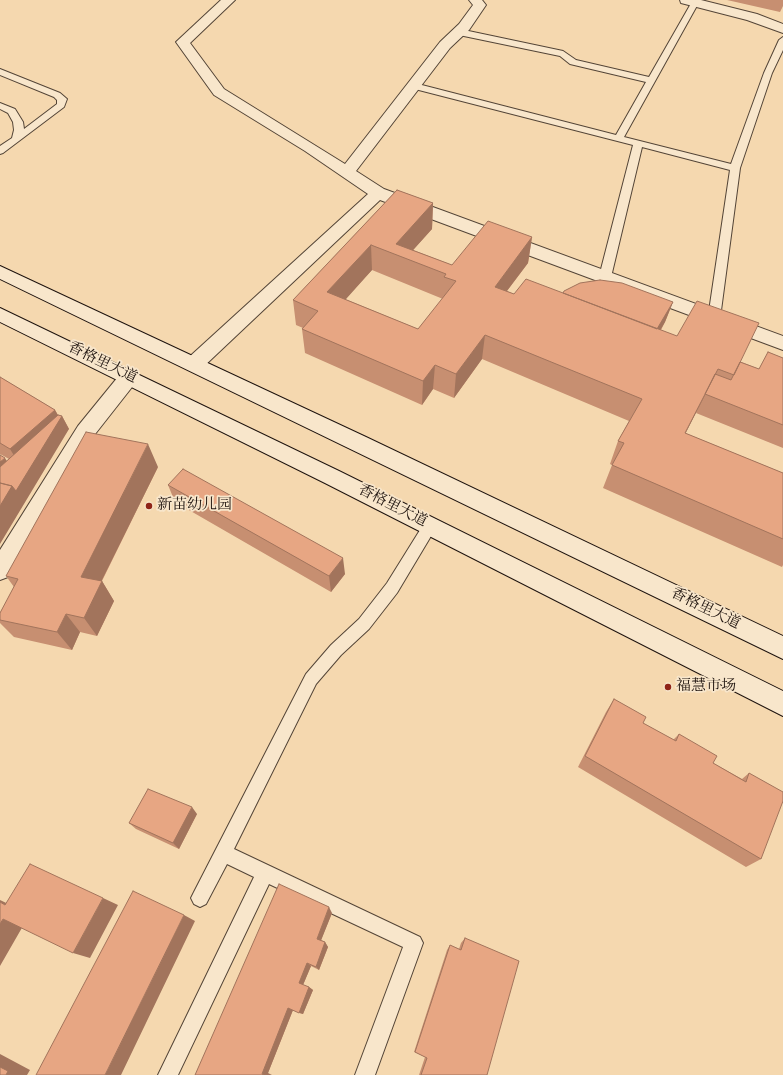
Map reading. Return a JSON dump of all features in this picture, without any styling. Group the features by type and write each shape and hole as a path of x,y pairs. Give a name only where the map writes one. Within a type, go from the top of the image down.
{"street":[{"path":"229,0 183,42 219,92 310,148 378,193 783,344"},
{"path":"347,173 445,45 459,32 480,5 475,0"},
{"path":"690,1 752,18 783,29"},
{"path":"194,364 378,193"},
{"name":"香格里大道","path":"0,272 783,648"},
{"name":"香格里大道","path":"0,314 430,526 783,704"},
{"path":"0,570 85,432 129,377"}],"lane":[{"path":"619,138 651,80 690,1"},
{"path":"459,32 563,54 573,62 651,80"},
{"path":"714,318 735,168 768,73 783,40"},
{"path":"0,72 57,95 62,99 61,106 0,150"},
{"path":"414,86 735,168"},
{"path":"0,106 12,111 16,116 19,130 16,139"},
{"path":"605,278 638,143"},
{"path":"200,898 311,679 336,650 364,624 387,594 430,526"},
{"path":"223,853 414,943 365,1075"},
{"path":"168,1075 265,873"}],"building":[{"path":"397,190 433,203 396,244 452,265 488,221 532,237 495,287 514,294 526,279 677,336 697,301 759,323 734,375 718,369 685,433 783,473 783,539 612,465 624,443 618,441 642,399 485,335 456,374 435,365 423,381 302,329 318,311 293,300","holes":["371,245 446,274 444,277 456,281 418,329 327,292"]},
{"path":"600,280 622,283 673,302 657,329 563,293 564,291 580,283"},
{"path":"768,352 783,358 783,425 705,394 715,374 731,380 740,362 759,369"},
{"path":"0,377 55,410 10,449 0,443"},
{"path":"58,415 62,416 16,491 12,486 0,483 0,467"},
{"path":"86,432 148,444 81,577 102,581 84,618 66,614 57,632 0,620 0,613 18,579 6,576"},
{"path":"0,455 5,458 0,462"},
{"path":"183,469 343,558 329,576 168,485"},
{"path":"0,483 12,486 0,506"},
{"path":"614,699 646,717 643,723 676,741 679,734 717,756 713,763 746,782 749,773 783,792 783,801 761,859 585,756"},
{"path":"148,789 192,807 173,843 129,823"},
{"path":"30,864 103,898 73,953 3,919 0,924 0,902 5,905"},
{"path":"279,884 329,907 317,939 325,942 316,967 307,963 299,983 309,987 299,1013 288,1008 262,1074 264,1075 195,1075"},
{"path":"133,891 184,915 105,1075 36,1075"},
{"path":"465,938 519,961 487,1075 421,1075 427,1058 415,1052 450,945 461,950"},
{"path":"0,1067 8,1071 6,1075 0,1075"}],"place":[{"name":"新苗幼儿园","path":"149,506"},
{"name":"福慧市场","path":"668,687"}]}
